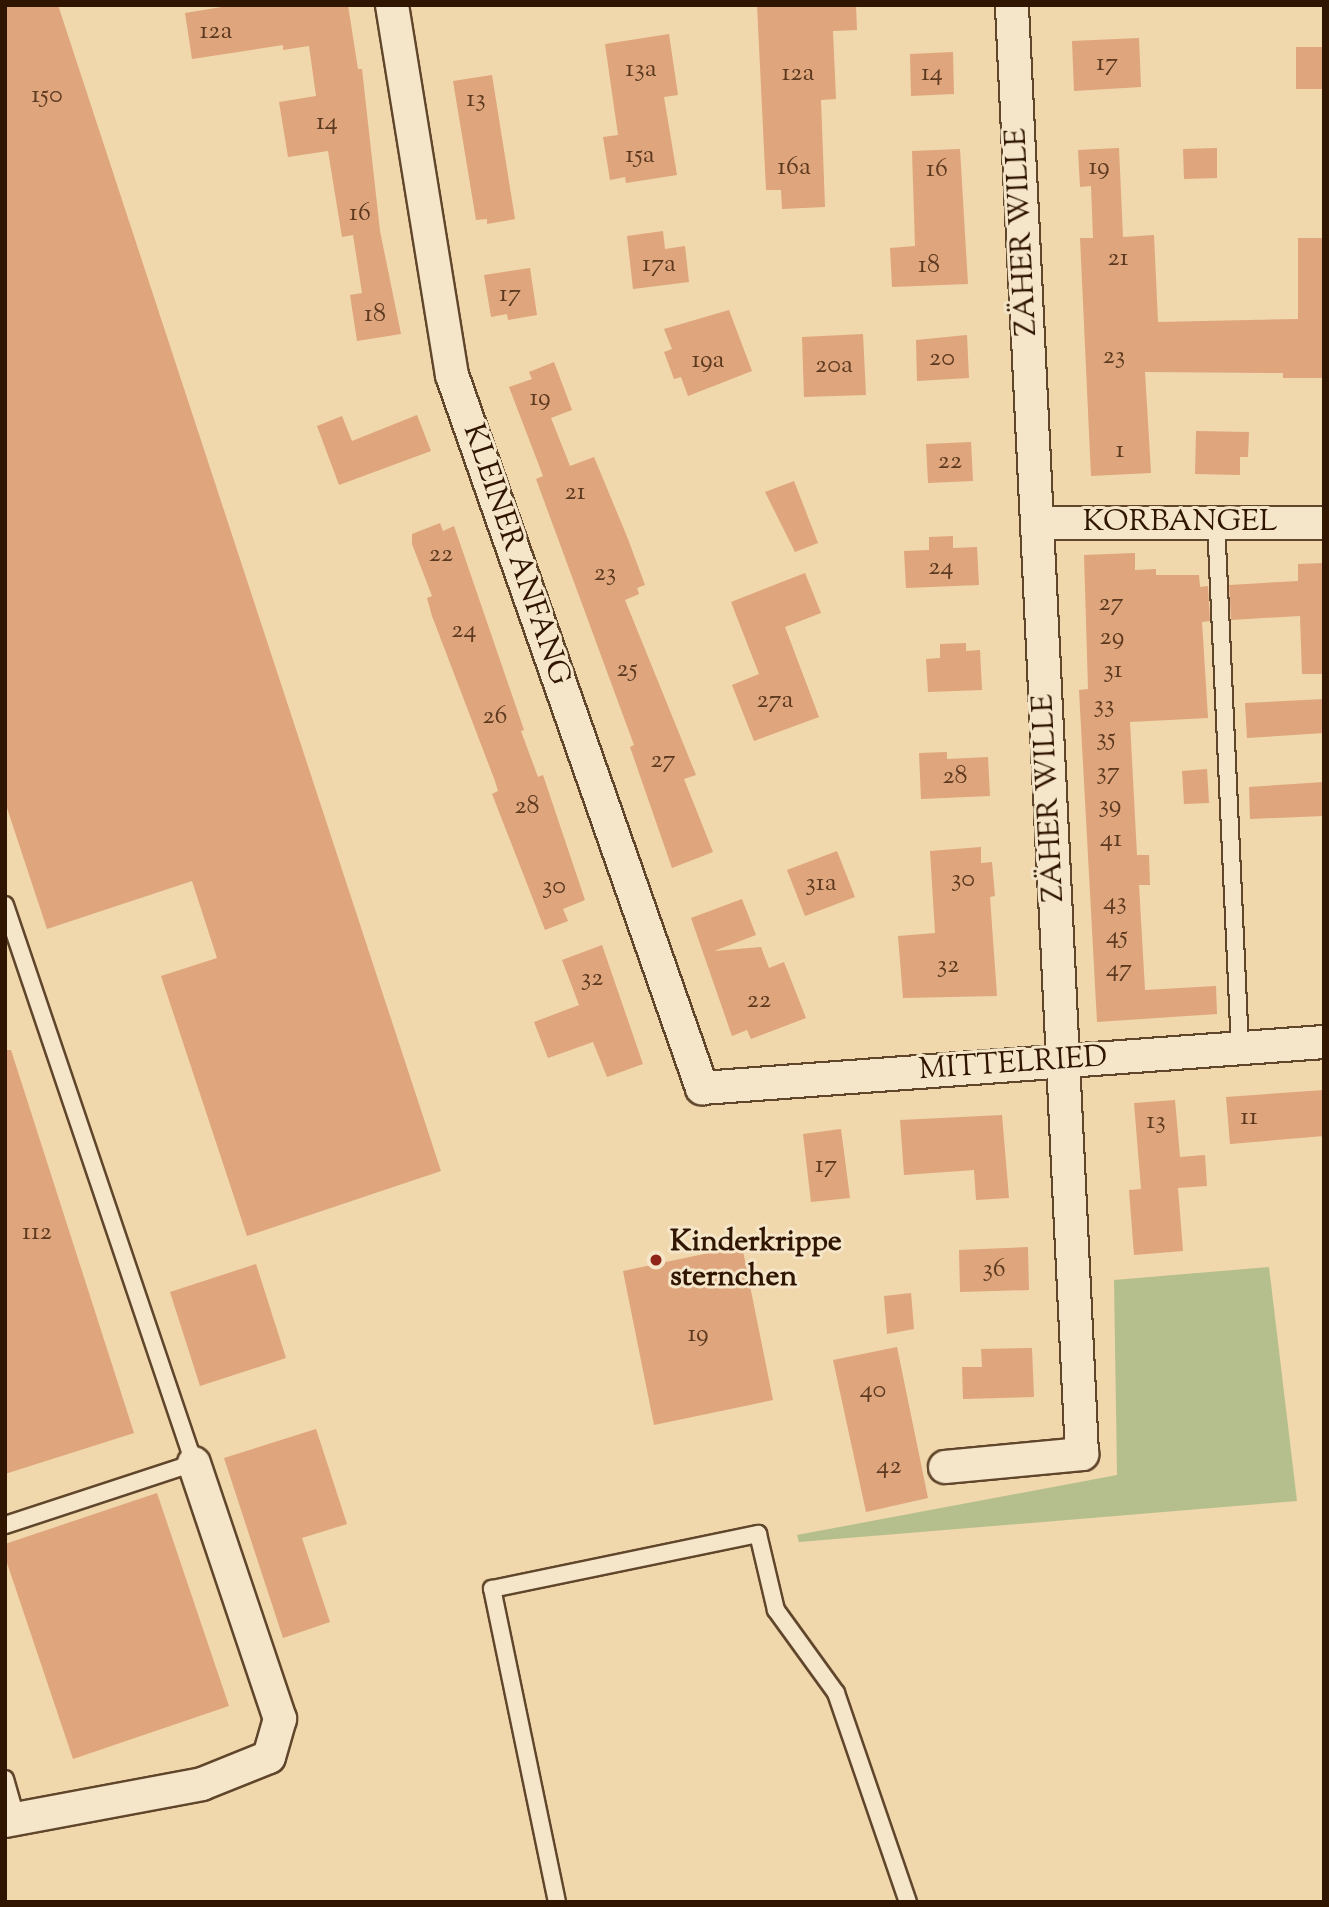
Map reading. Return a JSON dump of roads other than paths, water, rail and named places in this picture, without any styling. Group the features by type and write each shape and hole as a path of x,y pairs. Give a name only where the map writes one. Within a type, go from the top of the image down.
{"street":[{"name":"KLEINER ANFANG","path":"393,5 452,375 702,1088"},
{"name":"ZÄHER WILLE","path":"945,1467 1082,1454 1012,5"},
{"name":"KORBANGEL","path":"1037,523 1324,523"},
{"name":"MITTELRIED","path":"702,1088 1324,1042"},
{"path":"11,1819 202,1784 269,1757 280,1719 194,1463"}],"lane":[{"path":"1216,522 1240,1048"},
{"path":"5,905 194,1463 5,1525"},
{"path":"557,1902 492,1588 758,1534 776,1610 836,1693 908,1902"},
{"path":"5,1779 11,1819"}],"place":[{"name":"Kinderkrippe sternchen","path":"656,1260"}]}
